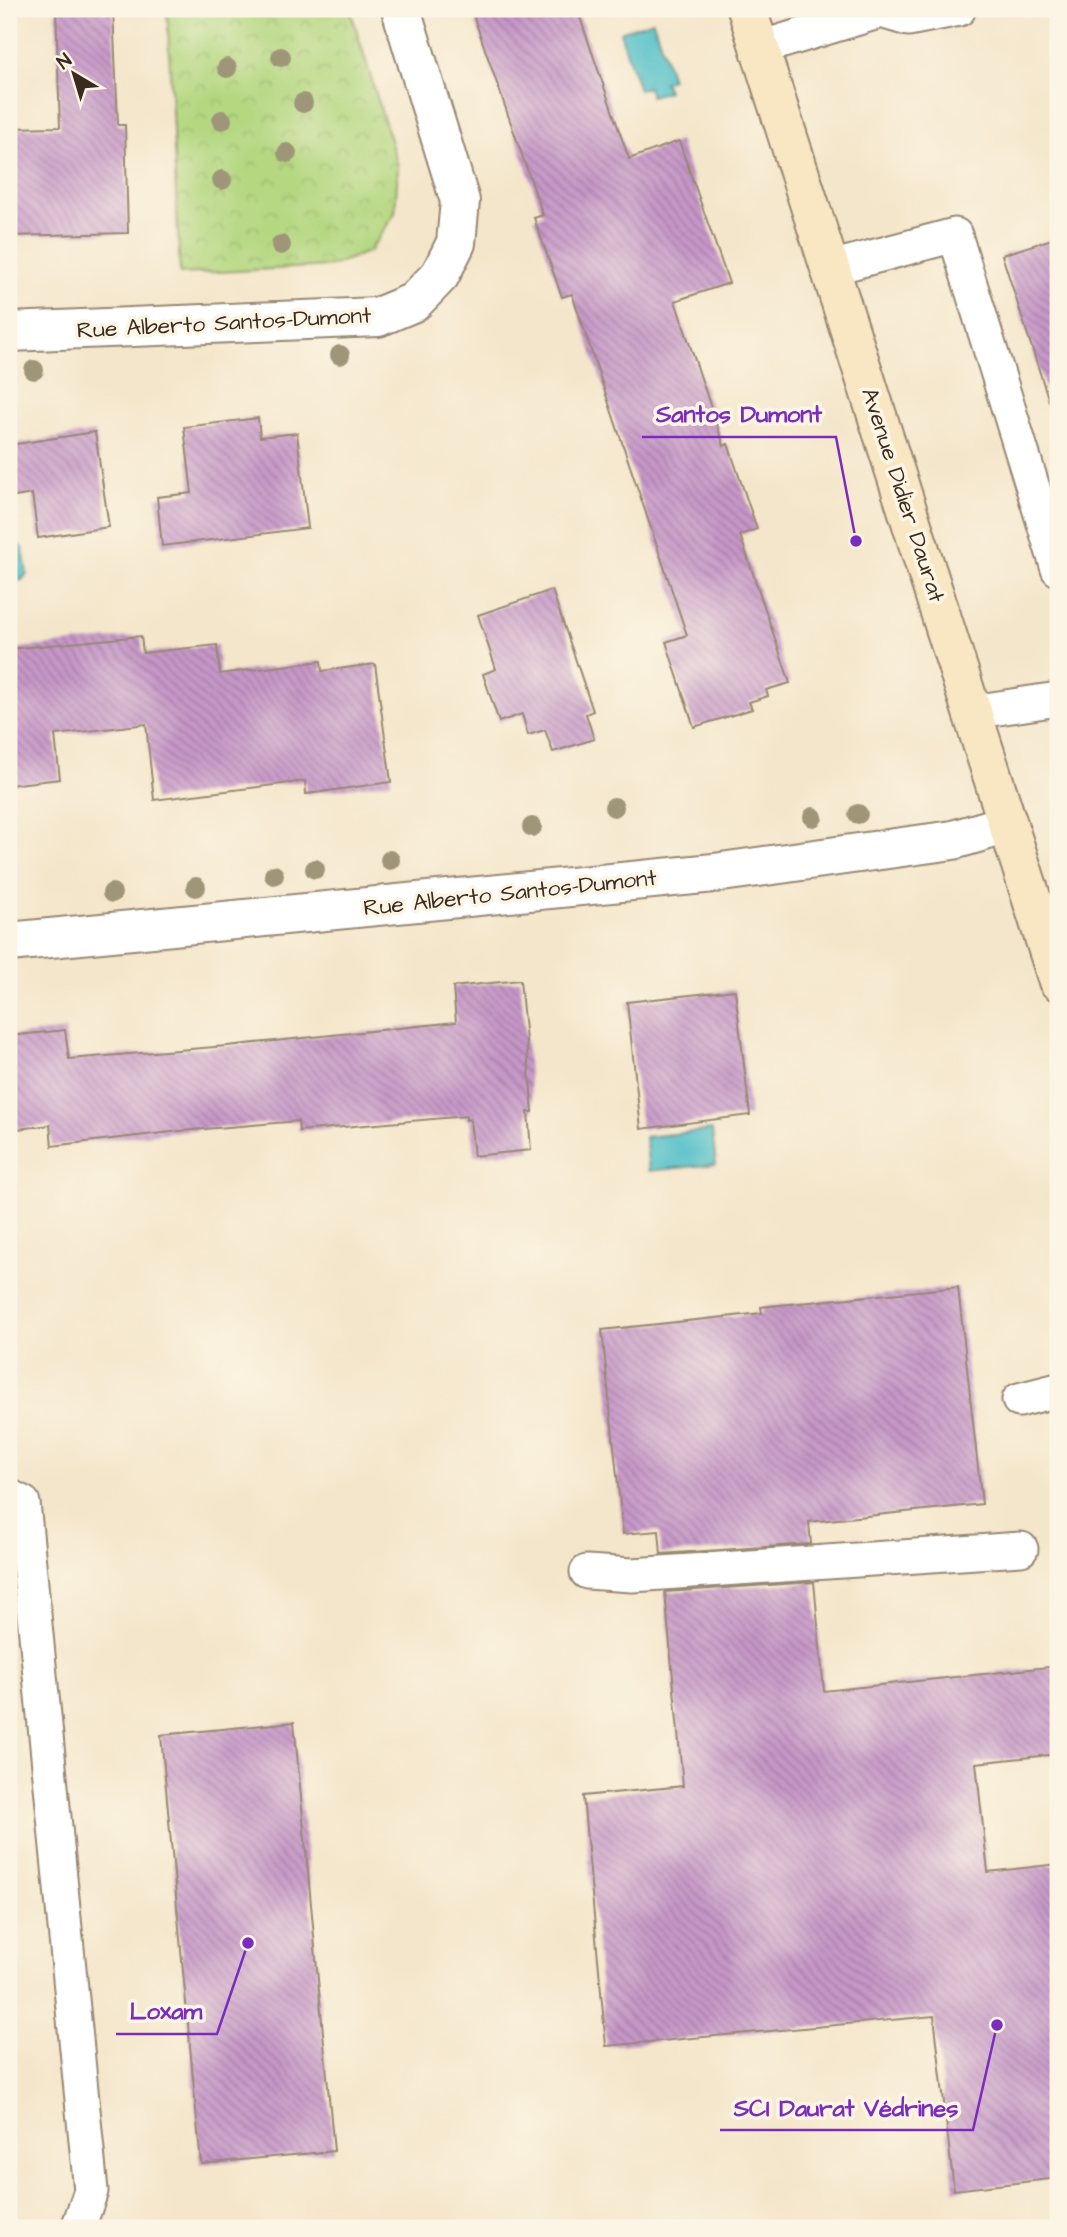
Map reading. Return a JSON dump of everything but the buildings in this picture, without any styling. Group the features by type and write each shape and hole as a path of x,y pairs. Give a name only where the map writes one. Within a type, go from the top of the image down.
{"main road":[{"name":"Avenue Didier Daurat","path":"747,9 1058,981"}],"street":[{"name":"Rue Alberto Santos-Dumont","path":"9,332 378,317 414,302 440,275 456,243 460,201 401,9"},
{"name":"Rue Alberto Santos-Dumont","path":"9,942 714,873 953,840 1008,824"}],"lane":[{"path":"760,48 881,10 908,19 959,9"},
{"path":"831,268 955,235 1058,569"},
{"path":"972,712 1058,699"},
{"path":"1018,1400 1058,1390"},
{"path":"9,1496 23,1503 91,2191 78,2228"},
{"path":"587,1572 632,1575 1021,1549"}],"green space":[{"path":"167,9 350,9 398,166 395,213 370,251 331,266 180,274"}],"water":[{"path":"653,21 672,79 664,82 668,91 651,96 648,87 639,90 620,32"},
{"path":"9,538 23,548 27,574 22,580 9,582"},
{"path":"712,1130 716,1164 649,1171 645,1137"}],"place":[{"name":"Santos Dumont","path":"856,541"},
{"name":"Loxam","path":"248,1943"},
{"name":"SCI Daurat Védrines","path":"997,2025"}]}
